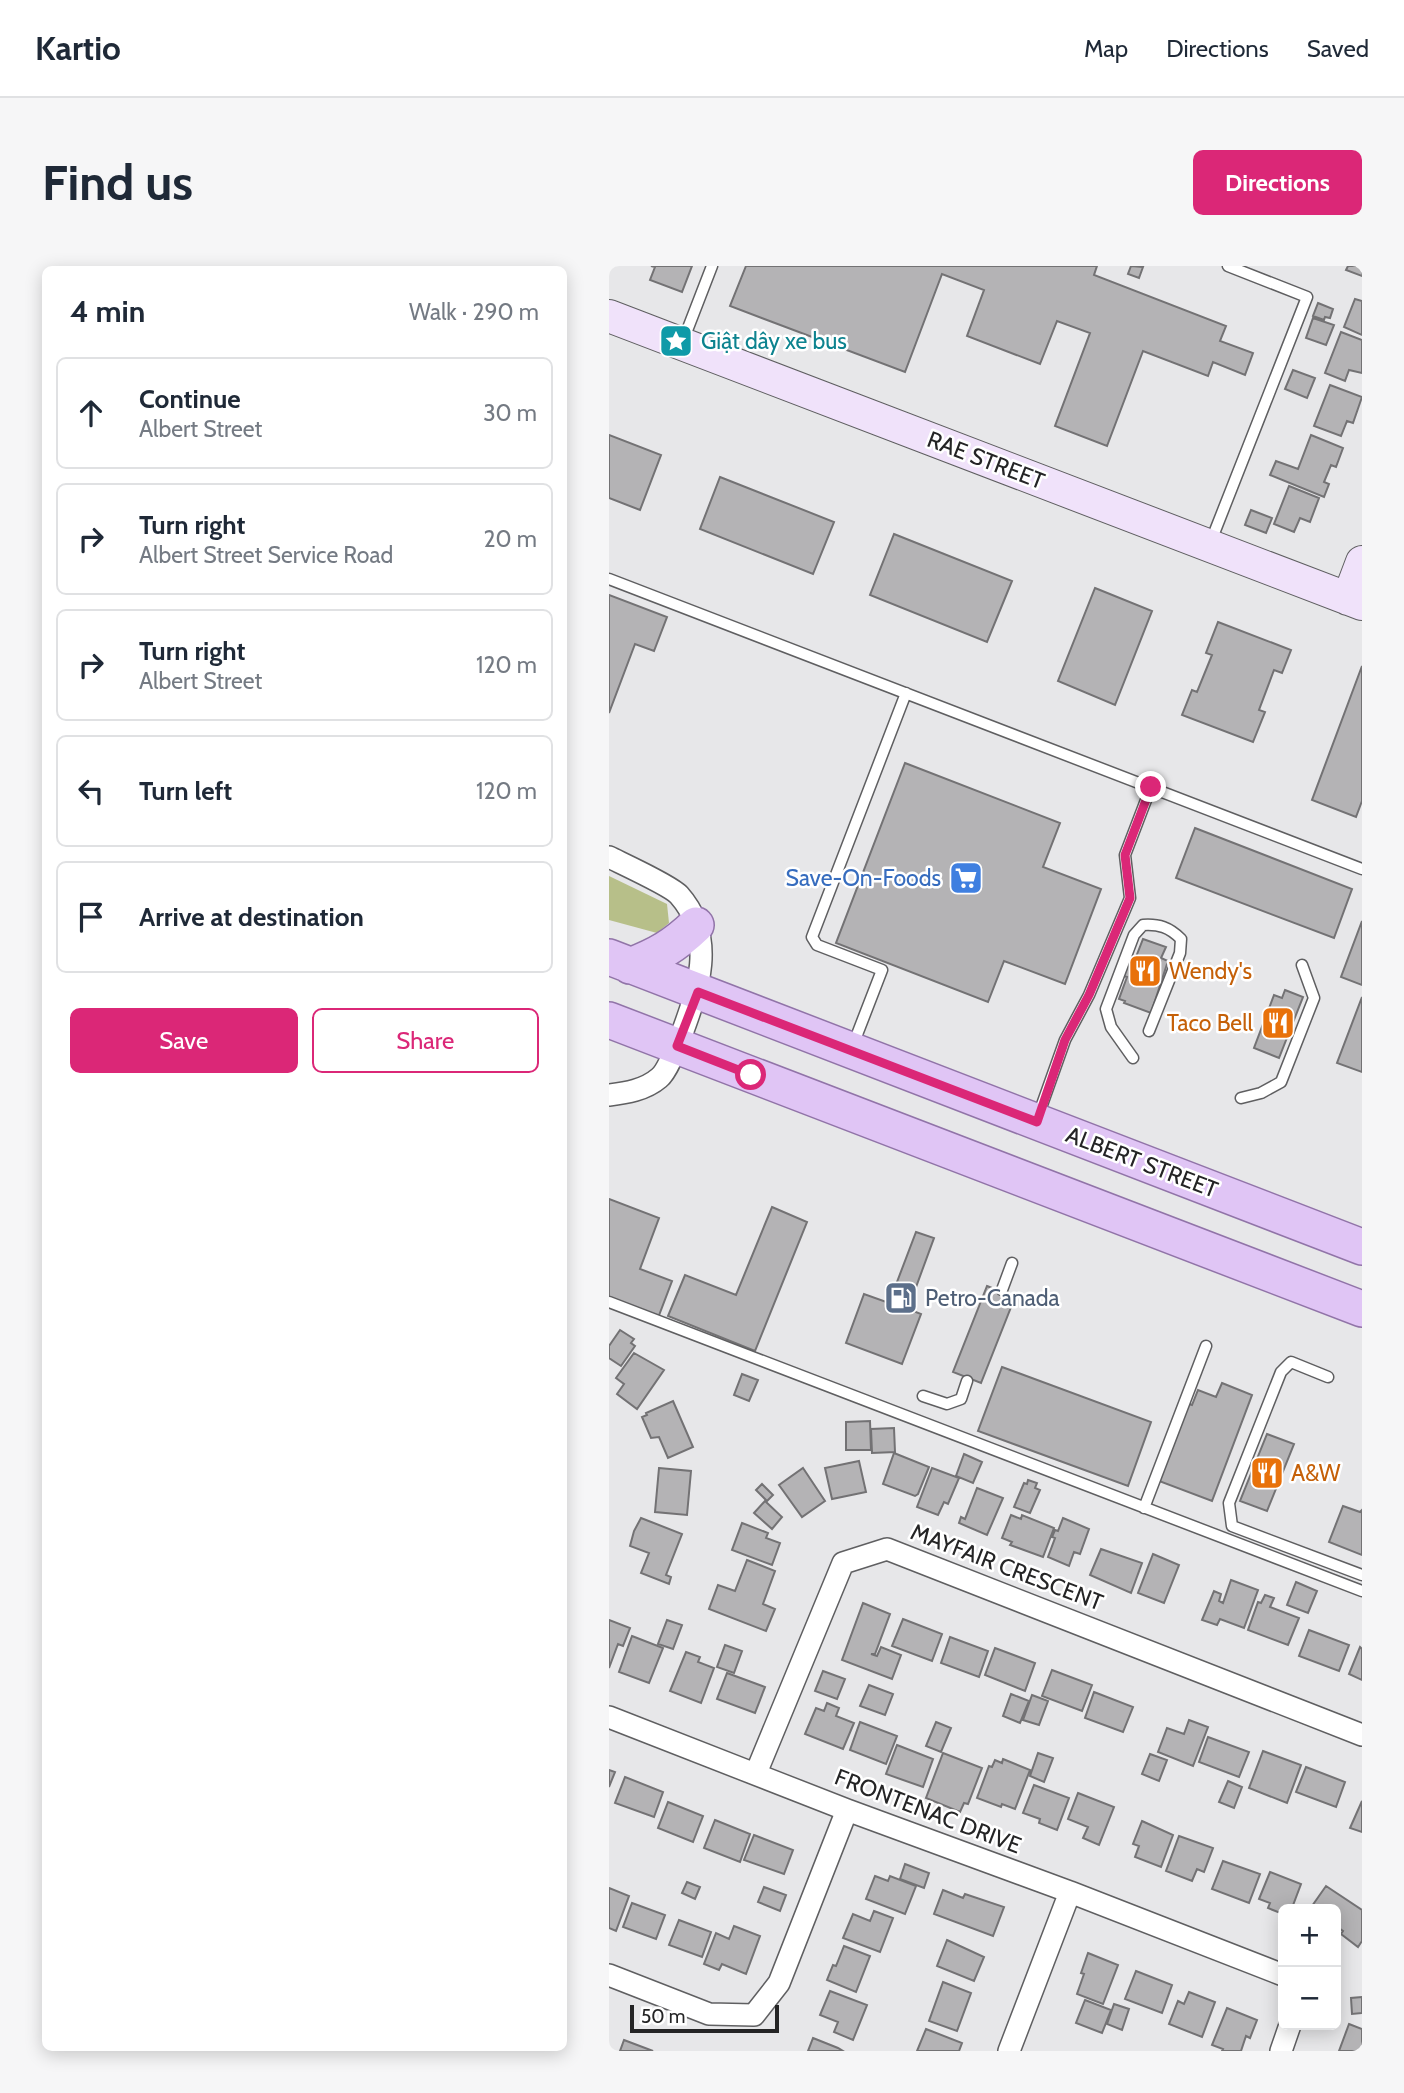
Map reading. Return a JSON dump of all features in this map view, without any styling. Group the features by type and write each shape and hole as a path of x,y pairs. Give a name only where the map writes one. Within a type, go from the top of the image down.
{"main road":[{"path":"619,961 659,954 676,944 696,925"},
{"name":"ALBERT STREET","path":"619,961 1362,1247"},
{"path":"609,1020 1362,1308"}],"street":[{"name":"RAE STREET","path":"609,316 1355,601"},
{"path":"1355,601 1362,562"},
{"path":"609,857 678,893 694,918 702,949 698,992 677,1046 660,1077 629,1093 609,1095"},
{"name":"MAYFAIR CRESCENT","path":"756,1773 843,1563 887,1549 1362,1735"},
{"name":"FRONTENAC DRIVE","path":"609,1717 1278,1973"},
{"path":"609,1975 709,2014 754,2015 779,1983 847,1810"},
{"path":"1009,2051 1070,1892"},
{"path":"1280,2051 1288,2030"}],"lane":[{"path":"683,344 712,266"},
{"path":"1209,546 1307,297 1228,266"},
{"path":"609,579 1362,869"},
{"path":"851,1050 882,970 817,945 812,937 906,693"},
{"path":"1037,1122 1065,1040 1089,995 1130,898 1125,855 1151,787"},
{"path":"1133,1058 1111,1027 1106,1009 1134,934 1143,925 1159,924 1173,931 1181,939 1180,953 1149,1031"},
{"path":"1241,1098 1261,1093 1281,1082 1314,998 1302,965"},
{"path":"1002,1290 1012,1262"},
{"path":"609,1302 1362,1591"},
{"path":"1144,1508 1206,1346"},
{"path":"1328,1377 1291,1362 1281,1372 1229,1503 1232,1526 1361,1575"},
{"path":"923,1396 947,1404 961,1399 967,1381"}],"green space":[{"path":"609,876 667,904 669,923 657,933 609,920"}],"building":[{"path":"651,266 692,266 682,292 650,280 655,267"},
{"path":"746,266 1097,266 1094,275 1226,326 1220,341 1253,353 1245,375 1213,362 1208,376 1143,351 1107,446 1055,426 1090,333 1057,321 1040,364 967,336 984,290 942,274 905,372 730,306"},
{"path":"1131,266 1143,267 1139,278 1128,274"},
{"path":"1348,266 1362,266 1362,276 1346,270"},
{"path":"1355,299 1362,301 1362,335 1344,327"},
{"path":"1318,303 1333,309 1330,318 1325,317 1324,320 1313,316"},
{"path":"1313,318 1334,325 1326,345 1306,338"},
{"path":"1341,332 1362,340 1362,373 1349,370 1345,381 1325,373"},
{"path":"1293,370 1315,378 1307,398 1285,389"},
{"path":"1330,385 1362,397 1353,423 1347,421 1341,436 1314,426"},
{"path":"609,435 661,455 640,510 609,498"},
{"path":"1311,435 1343,448 1336,467 1331,465 1324,482 1329,484 1324,497 1270,475 1276,461 1298,469"},
{"path":"720,477 834,522 813,574 700,529"},
{"path":"1289,486 1319,498 1310,522 1300,518 1294,532 1274,524"},
{"path":"1251,510 1272,518 1266,533 1245,525"},
{"path":"894,534 1012,581 987,642 870,595"},
{"path":"1095,588 1152,611 1115,705 1058,681"},
{"path":"609,595 667,617 654,651 635,644 609,713"},
{"path":"1218,622 1291,650 1282,673 1274,670 1259,710 1265,712 1253,742 1182,715 1192,690 1197,692 1212,655 1206,653"},
{"path":"1362,666 1362,801 1356,817 1312,800"},
{"name":"Save-On-Foods","path":"905,763 1060,823 1043,867 1101,889 1065,984 1004,961 988,1002 836,943"},
{"path":"1195,828 1352,889 1334,938 1176,878"},
{"path":"1362,921 1362,985 1341,977"},
{"name":"Wendy's","path":"1143,939 1166,947 1161,958 1168,961 1151,1013 1119,999 1127,977 1123,976 1128,965 1132,967"},
{"name":"Taco Bell","path":"1285,990 1303,997 1279,1058 1254,1048 1274,995 1282,998"},
{"path":"1362,997 1362,1072 1337,1063"},
{"path":"609,1199 659,1218 640,1269 672,1281 658,1318 609,1300"},
{"path":"772,1207 807,1222 755,1351 668,1316 685,1275 736,1295"},
{"name":"Petro-Canada","path":"916,1232 934,1238 908,1309 921,1314 902,1364 846,1343 864,1294 889,1303"},
{"path":"987,1286 1015,1297 981,1383 953,1372"},
{"path":"620,1330 634,1339 631,1343 635,1346 621,1366 609,1358 609,1346"},
{"path":"634,1353 664,1370 637,1409 617,1394 624,1384 616,1378"},
{"path":"1002,1367 1151,1422 1128,1486 978,1431"},
{"path":"742,1374 758,1380 749,1401 734,1395"},
{"path":"1222,1383 1252,1395 1212,1501 1159,1481 1189,1404 1192,1405 1198,1390 1216,1397"},
{"path":"673,1401 693,1447 668,1458 659,1437 651,1438 642,1417"},
{"path":"870,1421 871,1450 846,1450 846,1422"},
{"path":"894,1428 895,1452 872,1453 871,1429"},
{"name":"A&W","path":"1267,1434 1294,1444 1267,1511 1240,1501"},
{"path":"894,1453 929,1467 915,1496 883,1484"},
{"path":"964,1454 982,1462 973,1483 956,1476"},
{"path":"859,1461 866,1492 832,1499 825,1468"},
{"path":"659,1468 691,1471 687,1515 655,1512"},
{"path":"803,1468 825,1501 802,1517 779,1485"},
{"path":"932,1468 959,1478 948,1504 944,1502 938,1515 917,1507"},
{"path":"1028,1480 1037,1483 1035,1488 1040,1490 1030,1513 1014,1507 1024,1483 1027,1484"},
{"path":"762,1484 773,1495 767,1501 756,1490"},
{"path":"977,1488 1003,1498 987,1535 959,1523 961,1517 965,1519"},
{"path":"765,1501 782,1517 772,1529 754,1513"},
{"path":"1343,1506 1360,1512 1362,1510 1362,1555 1329,1542"},
{"path":"1011,1515 1021,1519 1022,1515 1054,1528 1043,1557 1010,1545 1012,1542 1002,1538"},
{"path":"641,1518 682,1534 666,1575 671,1577 669,1584 641,1573 649,1553 630,1546"},
{"path":"1063,1518 1089,1529 1080,1554 1074,1552 1069,1566 1048,1557 1055,1538 1052,1537 1055,1530 1058,1531"},
{"path":"742,1523 768,1533 766,1538 780,1543 772,1565 732,1550"},
{"path":"1101,1549 1142,1563 1131,1593 1090,1575"},
{"path":"1153,1554 1179,1565 1164,1603 1138,1593"},
{"path":"747,1560 775,1571 763,1604 775,1609 766,1631 709,1609 718,1585 735,1591"},
{"path":"1231,1580 1258,1590 1244,1628 1220,1619 1217,1625 1202,1620 1214,1591 1221,1594 1219,1601 1223,1603"},
{"path":"1296,1582 1317,1591 1308,1613 1287,1605"},
{"path":"1265,1595 1274,1598 1270,1607 1299,1618 1288,1645 1248,1630 1258,1602 1261,1603"},
{"path":"863,1603 890,1614 875,1654 871,1654 877,1656 881,1647 901,1655 892,1679 842,1660"},
{"path":"903,1619 942,1634 932,1661 892,1646"},
{"path":"609,1620 630,1628 623,1646 618,1644 609,1668"},
{"path":"667,1620 682,1625 673,1649 658,1644"},
{"path":"1309,1630 1349,1645 1339,1671 1299,1656"},
{"path":"632,1636 663,1648 649,1683 619,1672"},
{"path":"950,1637 988,1651 979,1677 941,1663"},
{"path":"725,1645 742,1651 734,1673 717,1667"},
{"path":"1360,1647 1362,1649 1362,1680 1349,1674"},
{"path":"995,1648 1035,1663 1025,1691 985,1675"},
{"path":"686,1652 700,1657 698,1662 714,1668 701,1703 670,1691"},
{"path":"1052,1670 1092,1685 1082,1711 1042,1696"},
{"path":"823,1671 845,1679 837,1699 815,1691"},
{"path":"727,1673 765,1687 755,1713 717,1699"},
{"path":"869,1685 893,1694 885,1715 860,1706"},
{"path":"1094,1692 1133,1707 1123,1732 1085,1718"},
{"path":"1011,1694 1029,1701 1020,1723 1003,1716"},
{"path":"1032,1695 1048,1701 1039,1725 1023,1720"},
{"path":"827,1703 839,1708 836,1716 854,1723 843,1749 805,1734 816,1708 824,1711"},
{"path":"1189,1720 1208,1727 1193,1766 1158,1752 1167,1728 1184,1734"},
{"path":"860,1722 897,1736 886,1764 850,1750"},
{"path":"936,1722 951,1728 941,1752 926,1746"},
{"path":"1208,1737 1249,1752 1239,1777 1199,1762"},
{"path":"897,1745 933,1759 923,1787 886,1774"},
{"path":"1263,1751 1301,1765 1287,1803 1249,1788"},
{"path":"943,1753 982,1768 968,1804 964,1803 960,1812 926,1798"},
{"path":"1038,1753 1053,1758 1044,1782 1030,1776"},
{"path":"1150,1754 1167,1760 1159,1781 1142,1774"},
{"path":"1003,1759 1030,1770 1015,1809 977,1798 989,1766 992,1767 995,1760 1002,1763"},
{"path":"1306,1767 1345,1782 1336,1807 1296,1792"},
{"path":"609,1770 615,1772 609,1787"},
{"path":"625,1777 663,1792 654,1817 615,1803"},
{"path":"1228,1781 1242,1787 1234,1808 1219,1802"},
{"path":"1034,1785 1069,1798 1057,1830 1039,1823 1040,1819 1023,1813"},
{"path":"1078,1793 1114,1807 1099,1845 1083,1838 1088,1827 1068,1819"},
{"path":"1362,1801 1362,1832 1350,1828"},
{"path":"668,1802 703,1816 693,1842 658,1828"},
{"path":"715,1820 750,1834 740,1862 704,1848"},
{"path":"1142,1821 1173,1835 1161,1867 1135,1857 1139,1846 1133,1844"},
{"path":"754,1835 793,1850 784,1874 744,1860"},
{"path":"1179,1836 1213,1848 1204,1872 1197,1869 1192,1881 1166,1871"},
{"path":"1223,1861 1260,1874 1249,1903 1212,1889"},
{"path":"905,1864 929,1873 924,1888 900,1879"},
{"path":"1270,1872 1301,1884 1294,1904 1278,1904 1278,1912 1268,1908 1270,1903 1259,1899"},
{"path":"875,1876 888,1881 890,1876 916,1886 905,1914 866,1899"},
{"path":"687,1882 700,1887 695,1899 682,1893"},
{"path":"1326,1886 1362,1910 1362,1941 1358,1947 1341,1934 1341,1904 1313,1904"},
{"path":"764,1887 786,1895 780,1911 758,1902"},
{"path":"609,1888 629,1896 616,1931 609,1928"},
{"path":"943,1890 963,1898 965,1894 1004,1907 993,1936 934,1914"},
{"path":"632,1903 665,1915 656,1939 623,1927"},
{"path":"874,1911 893,1918 880,1952 843,1938 853,1914 870,1921"},
{"path":"679,1920 711,1932 702,1957 669,1945"},
{"path":"734,1926 760,1936 746,1974 722,1964 719,1970 704,1964 716,1933 729,1939"},
{"path":"947,1940 984,1957 974,1981 937,1966"},
{"path":"844,1946 870,1956 856,1992 827,1980"},
{"path":"1088,1953 1118,1965 1103,2004 1077,1994"},
{"path":"1136,1971 1172,1985 1162,2013 1125,1999"},
{"path":"943,1982 971,1993 957,2031 929,2021"},
{"path":"830,1991 867,2005 853,2040 834,2032 838,2022 820,2015"},
{"path":"1189,1992 1215,2002 1202,2037 1169,2024 1178,2001 1184,2004"},
{"path":"1362,1997 1362,2013 1352,2014 1351,1998"},
{"path":"1085,2000 1111,2010 1102,2033 1076,2023"},
{"path":"1114,2004 1129,2009 1122,2030 1107,2024"},
{"path":"1227,2008 1257,2020 1250,2038 1246,2036 1241,2051 1222,2051 1223,2049 1212,2045"},
{"path":"1349,2024 1362,2029 1362,2051 1339,2051"},
{"path":"926,2029 962,2043 959,2051 917,2051"},
{"path":"813,2038 838,2048 843,2051 808,2051"},
{"path":"624,2040 653,2051 620,2051"}],"place":[{"name":"Giật dây xe bus","path":"676,341"},
{"name":"Save-On-Foods","path":"966,878"},
{"name":"Wendy's","path":"1145,971"},
{"name":"Taco Bell","path":"1278,1023"},
{"name":"Petro-Canada","path":"901,1298"},
{"name":"A&W","path":"1267,1473"}],"route":[{"path":"751,1075 677,1046 698,992 1037,1122 1065,1040 1089,995 1130,898 1125,855 1151,787"}]}
